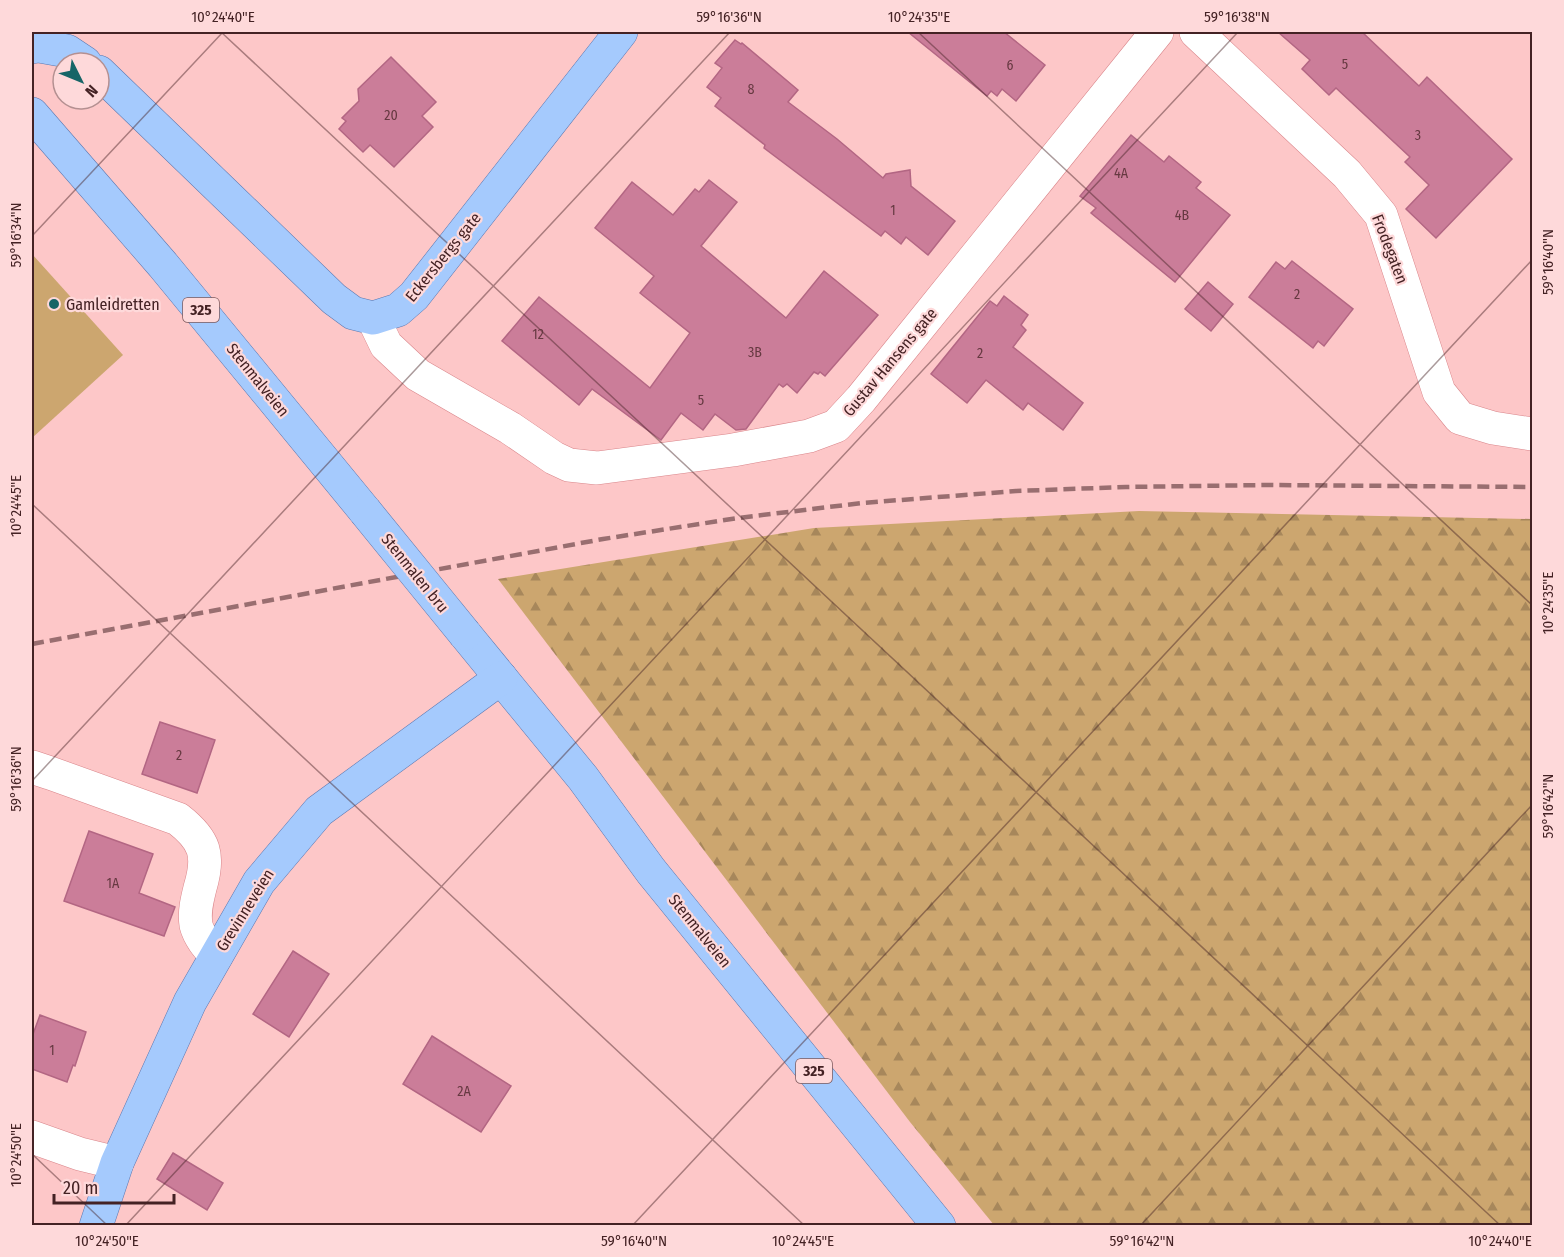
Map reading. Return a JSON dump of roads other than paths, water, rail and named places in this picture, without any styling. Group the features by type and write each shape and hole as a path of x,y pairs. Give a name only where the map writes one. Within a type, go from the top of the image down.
{"main road":[{"name":"Eckersbergs gate","path":"373,318 398,310 414,296 621,32"},
{"path":"32,47 67,51"},
{"path":"111,84 333,299 353,314 373,318"},
{"name":"Stenmalveien","path":"32,114 163,265 365,511"},
{"name":"Stenmalen bru","path":"365,511 465,634"},
{"name":"Stenmalveien","path":"465,634 583,778 651,871 939,1226"},
{"name":"Grevinneveien","path":"96,1226 117,1162 190,1002 259,882 319,811 501,678"}],"street":[{"name":"Gustav Hansens gate","path":"373,318 386,345 418,375 569,465 597,468 733,450 809,436 836,426 861,399 1157,32"},
{"name":"Frodegaten","path":"1196,32 1347,174 1381,215 1439,392 1460,418 1493,428 1533,434"},
{"path":"32,767 178,819 192,830 202,845 205,860 196,905 196,924 201,937 216,956"},
{"path":"32,1137 80,1154 117,1162"}],"railway":[{"path":"32,644 603,539 738,518 862,503 1016,491 1126,487 1269,485 1532,487"}],"place":[{"name":"Gamleidretten","path":"54,304"}]}
